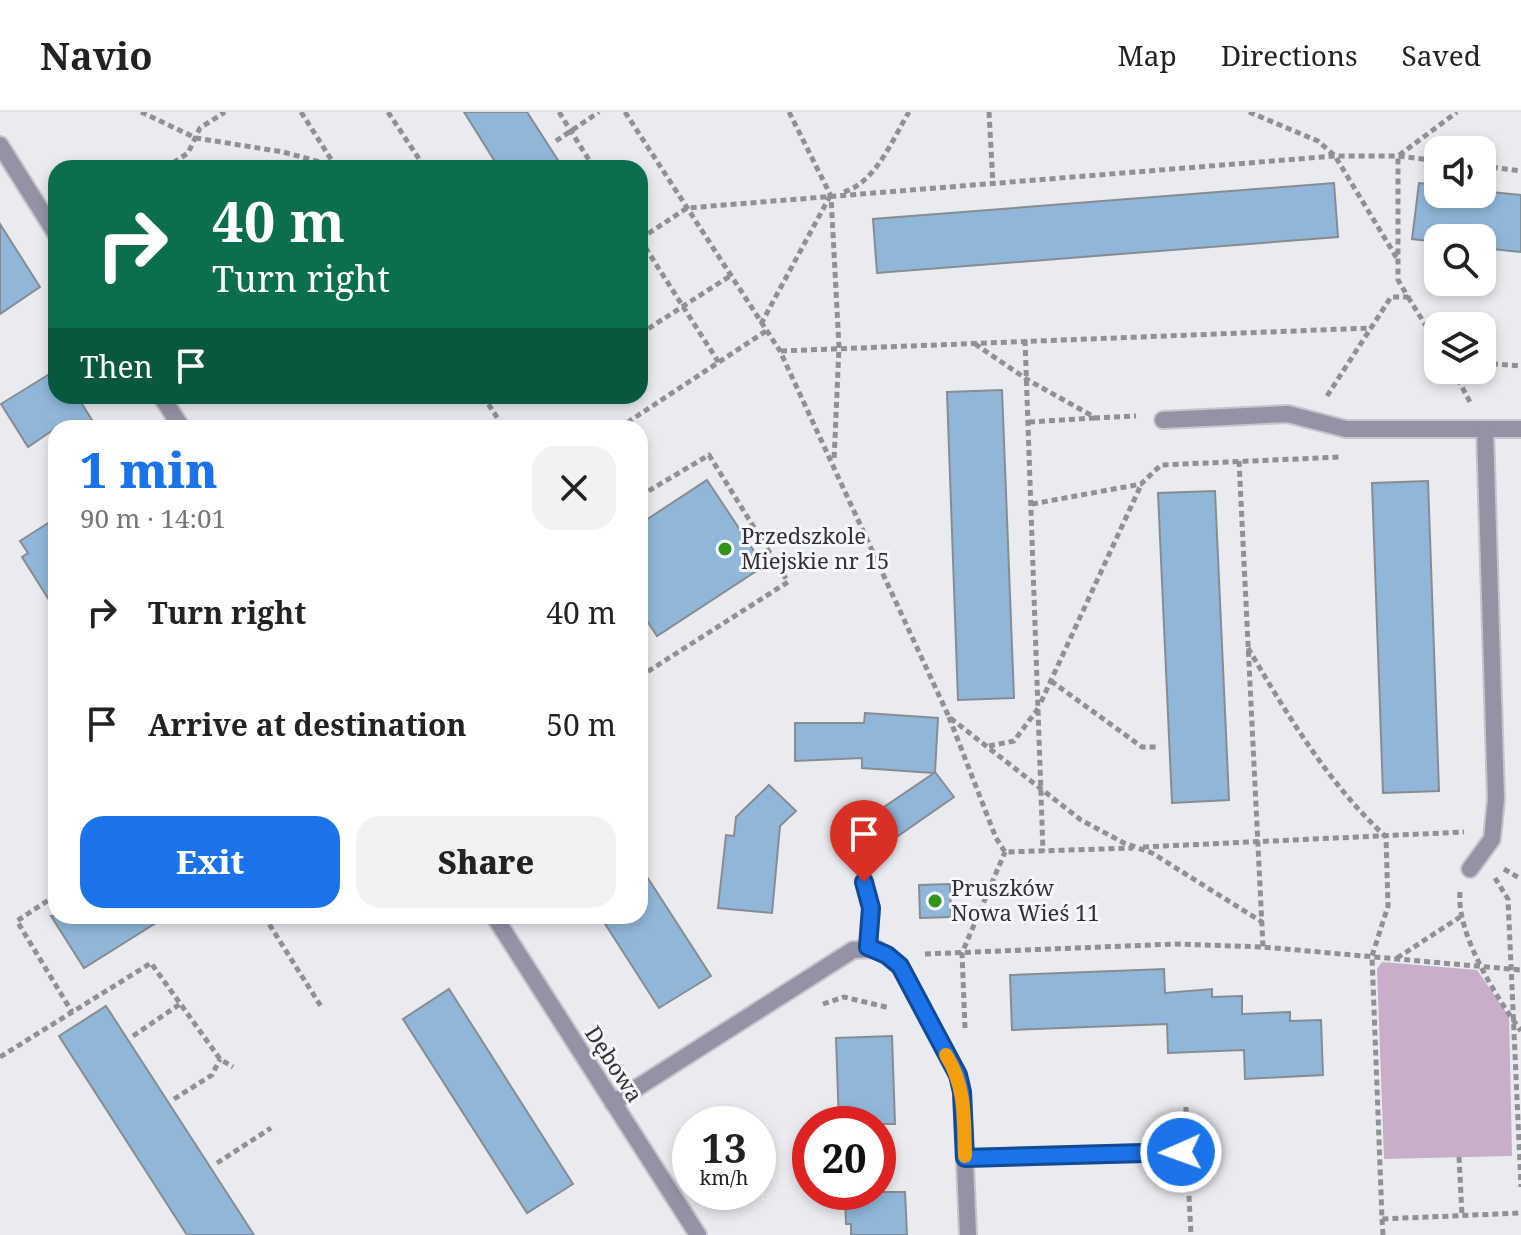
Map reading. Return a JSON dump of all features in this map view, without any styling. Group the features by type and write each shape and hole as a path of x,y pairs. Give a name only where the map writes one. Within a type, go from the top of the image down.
{"street":[{"path":"0,145 48,221"},
{"path":"1163,420 1288,414 1346,429 1521,429"},
{"path":"1476,863 1495,829 1485,430"},
{"path":"864,882 871,908 868,947"},
{"name":"Dębowa","path":"499,924 698,1235"},
{"path":"613,1103 853,950 868,947 887,955 900,966 958,1075 962,1092 968,1235"},
{"path":"965,1158 1181,1152"}],"path":[{"path":"141,112 196,138 283,152 311,160"},
{"path":"177,160 188,153 200,128 225,112"},
{"path":"301,112 332,160"},
{"path":"388,112 420,160"},
{"path":"559,112 589,160"},
{"path":"556,141 599,112"},
{"path":"625,112 780,351 949,717 996,838 1005,852"},
{"path":"789,112 831,196 839,347 834,465"},
{"path":"761,324 831,196 860,187 909,112"},
{"path":"989,112 993,185"},
{"path":"1249,112 1318,141 1335,156 1398,261"},
{"path":"1398,156 1457,112"},
{"path":"648,234 687,208 1335,156 1424,159"},
{"path":"1398,156 1398,280 1424,323"},
{"path":"1496,168 1521,171"},
{"path":"648,251 719,363"},
{"path":"648,329 731,276"},
{"path":"1317,423 1330,390 1391,297 1408,297"},
{"path":"780,351 1371,328"},
{"path":"631,420 766,331"},
{"path":"1025,340 1041,704 1043,851"},
{"path":"974,343 1028,380 1096,418"},
{"path":"1496,364 1521,366"},
{"path":"1029,422 1146,415 1163,420"},
{"path":"648,491 709,455 788,582 648,671"},
{"path":"989,746 1014,741 1041,704 1141,484 1161,465 1350,457"},
{"path":"1239,461 1263,947"},
{"path":"1032,504 1141,484"},
{"path":"1248,648 1304,742 1361,814 1386,837 1388,906 1372,956 1383,1235"},
{"path":"1051,681 1142,747 1156,747"},
{"path":"949,717 1081,820 1152,853 1262,922"},
{"path":"1005,852 1386,837 1495,829"},
{"path":"958,1075 967,1058 962,953 1005,852"},
{"path":"1521,1031 1511,1018 1481,966 1460,917 1459,893 1476,863 1508,899 1511,1018 1521,1187"},
{"path":"48,900 17,921 72,1012"},
{"path":"1396,959 1460,917"},
{"path":"269,924 322,1008"},
{"path":"900,966 921,954 1176,944 1263,947 1521,970"},
{"path":"0,1057 151,963 220,1059 233,1067"},
{"path":"818,1005 844,997 925,1016"},
{"path":"133,1036 180,1004"},
{"path":"174,1099 212,1075 220,1059"},
{"path":"217,1163 271,1128"},
{"path":"1459,1157 1462,1215"},
{"path":"1382,1219 1521,1213"}],"shaded area":[{"path":"1382,962 1477,970 1509,1016 1512,1156 1384,1159 1377,969"}],"building":[{"path":"464,112 527,112 558,160 494,160"},
{"path":"1334,183 1338,237 877,273 873,219"},
{"path":"1419,183 1424,184 1424,208 1496,208 1496,192 1521,195 1521,252 1496,249 1496,224 1424,224 1424,240 1412,239"},
{"path":"0,224 40,287 0,314"},
{"path":"48,375 48,404 82,404 92,420 48,420 48,433 28,447 1,404"},
{"path":"1002,390 1014,698 958,700 947,392"},
{"path":"707,480 764,566 657,636 648,622 648,519"},
{"path":"1428,481 1439,791 1383,793 1372,483"},
{"path":"1215,491 1229,800 1172,803 1158,493"},
{"path":"48,523 48,598 22,557 28,553 20,541"},
{"path":"865,713 938,718 935,772 954,797 872,854 853,828 934,773 862,768 862,758 795,761 795,723 864,723"},
{"path":"769,785 796,811 780,826 772,913 718,908 726,835 734,836 736,817"},
{"path":"648,878 711,976 659,1008 605,924 648,924"},
{"name":"Pruszków Nowa Wieś 11","path":"950,884 951,917 920,918 919,885"},
{"path":"56,924 154,924 84,968"},
{"path":"1164,969 1165,993 1212,989 1212,997 1242,996 1242,1014 1290,1012 1290,1021 1321,1020 1323,1075 1245,1079 1244,1050 1168,1053 1167,1024 1012,1030 1010,975"},
{"path":"449,989 573,1184 527,1213 403,1019"},
{"path":"106,1006 254,1235 187,1235 59,1036"},
{"path":"892,1036 894,1106 838,1106 836,1038"},
{"path":"896,1192 905,1192 907,1235 851,1235 851,1224 846,1224 846,1210 896,1210"}],"slow traffic":[{"path":"946,1055 958,1075 962,1092 965,1156"}],"place":[{"name":"Przedszkole Miejskie nr 15","path":"725,549"},
{"name":"Pruszków Nowa Wieś 11","path":"935,901"}],"route":[{"path":"864,882 871,908 868,947 877,949 900,966 936,1039 958,1075 962,1092 965,1158 1181,1152"}]}
